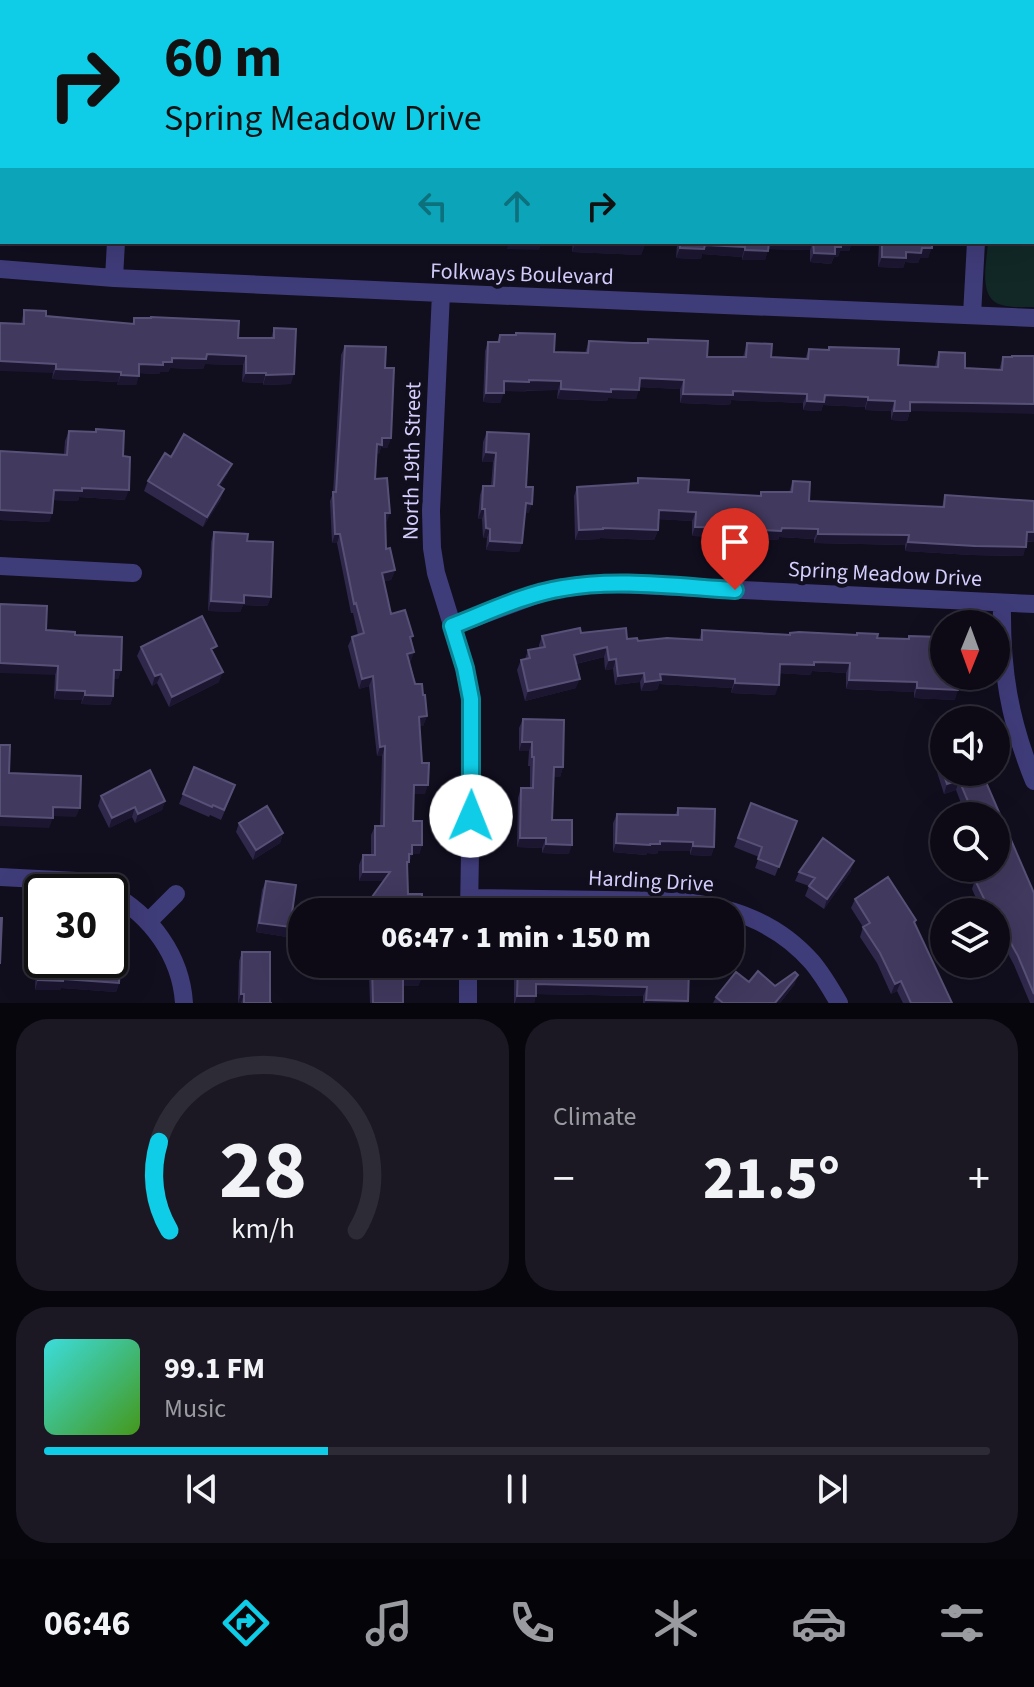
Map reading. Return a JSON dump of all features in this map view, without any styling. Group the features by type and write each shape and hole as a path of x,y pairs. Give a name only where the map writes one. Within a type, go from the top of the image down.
{"street":[{"path":"114,278 116,244"},
{"path":"972,315 976,244"},
{"name":"Folkways Boulevard","path":"3,271 1034,318"},
{"name":"North 19th Street","path":"441,293 431,531 436,573 465,668 472,717 469,898"},
{"path":"0,566 133,573"},
{"name":"Spring Meadow Drive","path":"452,626 544,592 588,584 1034,604"},
{"path":"1002,603 1002,647 1007,694 1021,748 1034,781"},
{"path":"0,877 24,878"},
{"path":"148,922 176,894"},
{"path":"128,904 158,933 175,961 184,1003"},
{"name":"Harding Drive","path":"744,915 793,943 813,964 839,1003"},
{"path":"468,978 468,1003"}],"green space":[{"path":"988,244 1034,244 1034,307 1010,307 994,301 989,295 985,278"}],"building":[{"path":"680,244 769,244 768,251 705,245 704,249 680,248"},
{"path":"813,244 841,244 841,247 835,247 835,254 814,253"},
{"path":"882,244 932,244 932,248 922,248 921,253 906,252 906,258 882,257"},
{"path":"24,310 46,311 46,316 134,324 134,318 151,317 239,321 238,338 274,338 274,328 296,329 294,374 246,373 246,356 207,354 206,359 172,358 172,362 163,362 163,365 139,364 139,376 121,375 121,372 56,369 56,364 0,361 0,323 24,324"},
{"path":"555,334 554,352 588,353 589,341 708,341 707,357 746,357 747,343 772,344 771,357 808,359 809,349 899,349 898,365 938,367 939,352 965,353 965,368 1002,370 1003,357 1034,356 1034,404 910,402 910,411 894,411 895,401 868,400 868,397 825,395 824,402 807,401 807,394 733,391 733,395 683,394 684,380 640,378 639,390 561,389 561,381 529,380 504,381 504,393 486,393 488,342 499,342 500,335"},
{"path":"345,346 386,347 385,368 394,368 391,438 382,438 382,445 377,444 375,479 387,478 390,513 385,513 386,549 390,548 395,570 382,573 391,614 405,610 414,652 407,654 415,684 422,684 425,695 427,716 419,717 422,763 429,763 428,785 414,785 413,821 422,821 422,845 412,845 412,854 409,854 407,862 408,894 422,894 422,898 372,898 390,872 363,872 363,855 375,855 375,826 384,826 385,746 380,747 373,676 362,679 352,637 364,633 354,604 340,534 335,534 333,492 336,492"},
{"path":"96,429 124,431 123,456 130,457 129,490 54,490 52,513 0,510 0,451 67,455 69,431 96,432"},
{"path":"487,432 529,434 526,487 533,487 532,504 526,503 522,543 490,541 485,509 482,509 483,486 494,486 496,453 486,452"},
{"path":"184,434 232,464 218,485 224,489 207,517 148,481 165,453 171,457"},
{"path":"638,478 689,480 688,492 761,496 761,492 792,492 793,481 810,482 809,501 944,507 945,495 1034,501 1034,532 1027,532 1026,547 975,546 908,542 909,535 818,534 818,529 782,528 781,531 695,527 696,512 659,510 658,530 579,530 577,487 638,483"},
{"path":"214,532 248,534 247,541 273,542 271,597 244,595 244,603 211,601"},
{"path":"0,604 47,606 46,630 122,637 121,670 114,670 113,696 57,690 58,666 0,663"},
{"path":"202,616 217,646 211,649 223,672 172,697 161,674 155,676 141,647"},
{"path":"580,628 581,633 626,628 627,639 637,638 638,641 667,638 702,640 702,630 790,635 799,632 857,633 878,634 877,638 909,639 909,636 930,637 930,689 917,688 917,682 849,680 850,663 814,662 814,665 780,664 779,685 660,674 661,680 645,682 644,673 618,676 616,659 609,660 607,647 574,655 580,679 528,691 521,660 530,658 528,650 545,647 542,636"},
{"path":"523,719 564,720 563,767 554,767 552,820 572,820 572,845 546,844 546,838 520,838 521,788 533,788 534,757 532,742 522,742"},
{"path":"0,745 10,745 9,773 81,776 80,808 53,807 53,818 0,816"},
{"path":"194,767 235,785 224,810 183,794"},
{"path":"150,770 165,801 138,814 135,807 112,818 101,796"},
{"path":"962,786 988,786 995,802 968,802"},
{"path":"751,803 797,821 779,867 758,859 762,847 738,838"},
{"path":"267,806 283,833 256,850 239,823"},
{"path":"678,808 715,809 714,847 693,846 693,842 660,841 660,844 650,845 616,843 617,814 678,815"},
{"path":"823,838 854,861 827,899 809,886 815,878 799,872"},
{"path":"1010,838 1034,893 1034,994 1010,942 1010,898 984,898 976,882 1010,882"},
{"path":"888,877 916,920 914,922 930,956 930,978 940,978 952,1003 911,1003 901,981 895,984 863,927 870,923 855,899"},
{"path":"266,881 296,885 294,898 288,898 288,927 259,923"},
{"path":"0,918 2,918 0,964"},
{"path":"242,952 270,952 270,1003 244,1003 244,994 241,994"},
{"path":"758,971 775,986 795,972 798,975 775,1003 723,1003 716,997 731,978 744,978 749,982"},
{"path":"38,978 119,978 119,983"},
{"path":"372,978 403,978 403,1003 373,1003"},
{"path":"518,978 689,978 688,1001 646,1000 647,987 536,984 536,996 517,996"}],"route":[{"path":"471,816 471,699 452,626 527,597 588,584 735,590"}]}
